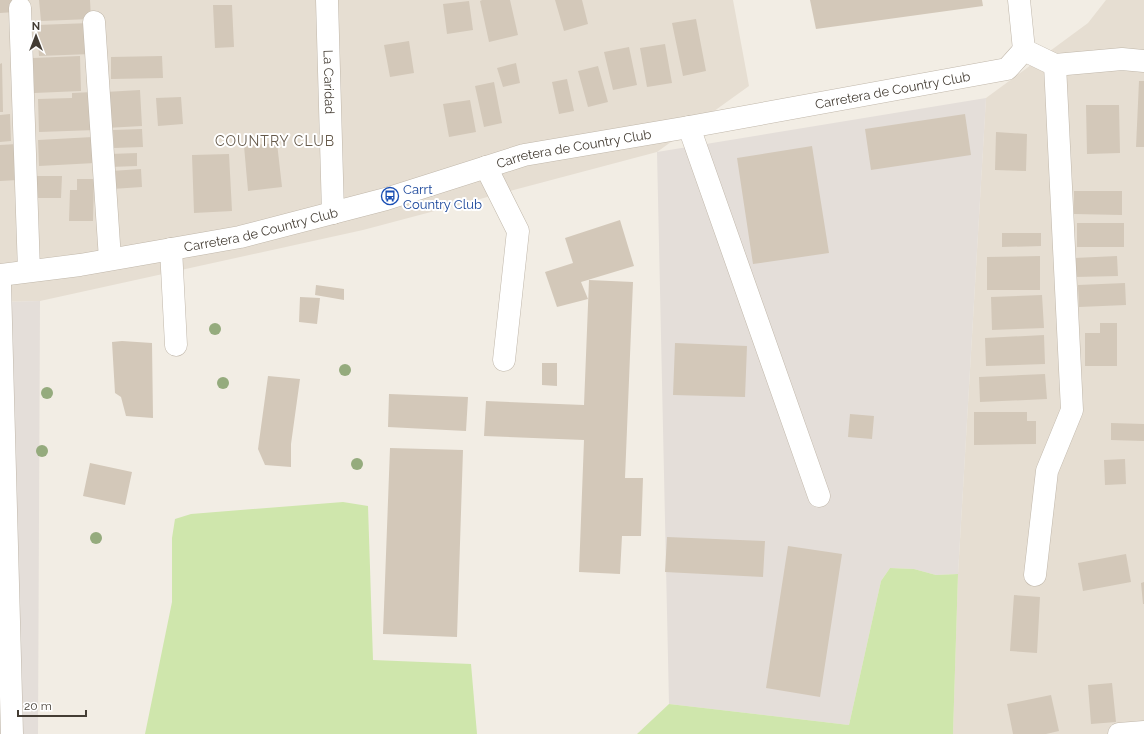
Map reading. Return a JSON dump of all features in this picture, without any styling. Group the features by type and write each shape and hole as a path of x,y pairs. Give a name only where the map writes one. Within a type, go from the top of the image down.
{"street":[{"name":"La Caridad","path":"327,0 333,213"},
{"path":"1019,0 1024,50 1055,65 1122,58 1144,61"},
{"path":"20,8 29,271"},
{"path":"94,22 110,259"},
{"name":"Carretera de Country Club","path":"0,275 172,249 240,236 386,199 524,155 689,128 1007,69 1024,50"},
{"path":"1035,575 1047,471 1072,410 1055,65"},
{"path":"689,128 819,496"},
{"path":"486,167 518,231 504,360"},
{"path":"172,249 176,345"},
{"path":"0,285 12,734"},
{"path":"1119,734 1144,732"}],"shaded area":[{"path":"0,0 733,0 749,86 657,152 363,230 40,301 0,302"},
{"path":"1106,0 1144,0 1144,734 953,734 958,574 986,98 1088,23"},
{"path":"986,98 958,574 936,575 914,569 890,568 881,581 849,725 669,704 657,152"},
{"path":"40,301 38,734 0,734 0,302"}],"green space":[{"path":"343,502 368,506 373,660 471,664 477,734 145,734 172,602 172,538 175,519 191,514"},
{"path":"890,568 914,569 936,575 958,574 953,734 637,734 669,704 849,725 881,581"}],"building":[{"path":"0,0 13,0 14,12 0,13"},
{"path":"39,0 90,0 91,19 41,21"},
{"path":"510,0 518,35 489,42 480,1"},
{"path":"555,0 582,0 588,24 564,31"},
{"path":"810,0 982,0 983,6 816,29"},
{"path":"469,1 473,30 447,34 443,4"},
{"path":"213,5 232,5 234,47 215,48"},
{"path":"696,19 706,71 683,76 672,23"},
{"path":"90,23 91,54 39,56 37,25"},
{"path":"409,41 414,73 390,77 384,45"},
{"path":"665,44 672,83 647,87 640,48"},
{"path":"629,47 637,85 613,90 604,52"},
{"path":"80,56 81,91 34,93 33,58"},
{"path":"162,56 163,78 111,79 111,57"},
{"path":"2,63 3,112 0,112 0,64"},
{"path":"516,63 520,83 503,87 497,68"},
{"path":"598,66 608,102 588,107 578,71"},
{"path":"567,79 574,111 559,114 552,82"},
{"path":"1139,81 1144,81 1144,147 1136,147"},
{"path":"494,82 502,123 484,127 475,86"},
{"path":"140,90 142,126 106,128 105,92"},
{"path":"93,92 95,130 39,132 38,99 72,98 72,93"},
{"path":"181,97 183,124 158,126 156,98"},
{"path":"470,100 476,132 449,137 443,104"},
{"path":"1086,105 1119,105 1120,153 1087,154"},
{"path":"10,114 11,141 0,142 0,115"},
{"path":"965,114 971,155 871,170 865,129"},
{"path":"142,129 143,147 114,148 113,130"},
{"path":"996,132 1027,134 1026,171 995,170"},
{"path":"93,137 95,163 39,166 38,140"},
{"path":"277,143 282,187 248,191 244,146"},
{"path":"17,144 18,180 0,181 0,145"},
{"path":"812,146 829,253 753,264 737,158"},
{"path":"137,153 137,166 110,167 110,154"},
{"path":"229,154 232,211 194,213 192,155"},
{"path":"141,169 142,187 112,189 111,171"},
{"path":"37,176 62,176 61,198 37,198"},
{"path":"77,179 94,179 93,221 69,221 70,190 77,190"},
{"path":"1074,191 1122,191 1122,215 1074,214"},
{"path":"620,220 634,266 581,282 588,299 557,307 545,272 573,263 565,238"},
{"path":"1077,223 1124,223 1124,247 1077,247"},
{"path":"1002,233 1041,233 1041,246 1002,247"},
{"path":"1040,256 1040,290 987,290 987,257"},
{"path":"1117,256 1118,276 1075,277 1074,258"},
{"path":"589,280 633,282 625,478 643,478 641,536 622,536 620,574 579,572 584,440 484,436 486,401 584,405"},
{"path":"1125,283 1126,305 1079,307 1078,285"},
{"path":"316,285 344,289 344,300 315,295"},
{"path":"1042,295 1044,328 992,330 991,297"},
{"path":"300,297 320,298 317,324 299,322"},
{"path":"1100,323 1117,323 1117,366 1085,366 1085,333 1100,333"},
{"path":"1044,335 1045,364 986,366 985,338"},
{"path":"122,341 152,343 153,418 126,416 121,397 115,393 112,342"},
{"path":"675,343 747,346 745,397 673,395"},
{"path":"542,363 557,363 557,386 542,385"},
{"path":"1045,374 1047,399 980,402 979,377"},
{"path":"268,376 300,379 291,444 291,467 265,465 258,449"},
{"path":"389,394 468,397 466,431 388,427"},
{"path":"974,412 1027,412 1027,421 1036,421 1036,444 974,445"},
{"path":"850,414 874,416 872,439 848,437"},
{"path":"1111,423 1144,424 1144,441 1111,440"},
{"path":"390,448 463,450 457,637 383,634"},
{"path":"1125,459 1126,484 1105,485 1104,460"},
{"path":"90,463 132,472 125,505 83,496"},
{"path":"667,537 765,541 763,577 665,572"},
{"path":"788,546 842,554 820,697 766,688"},
{"path":"1126,554 1131,582 1083,591 1078,563"},
{"path":"1144,582 1144,604 1143,604 1141,583"},
{"path":"1014,595 1040,597 1037,653 1010,651"},
{"path":"1112,683 1116,722 1091,724 1088,685"},
{"path":"1051,695 1059,731 1046,734 1013,734 1007,704"}],"place":[{"name":"Carrt Country Club","path":"390,196"}],"district":[{"name":"COUNTRY CLUB","path":"275,141"}]}
